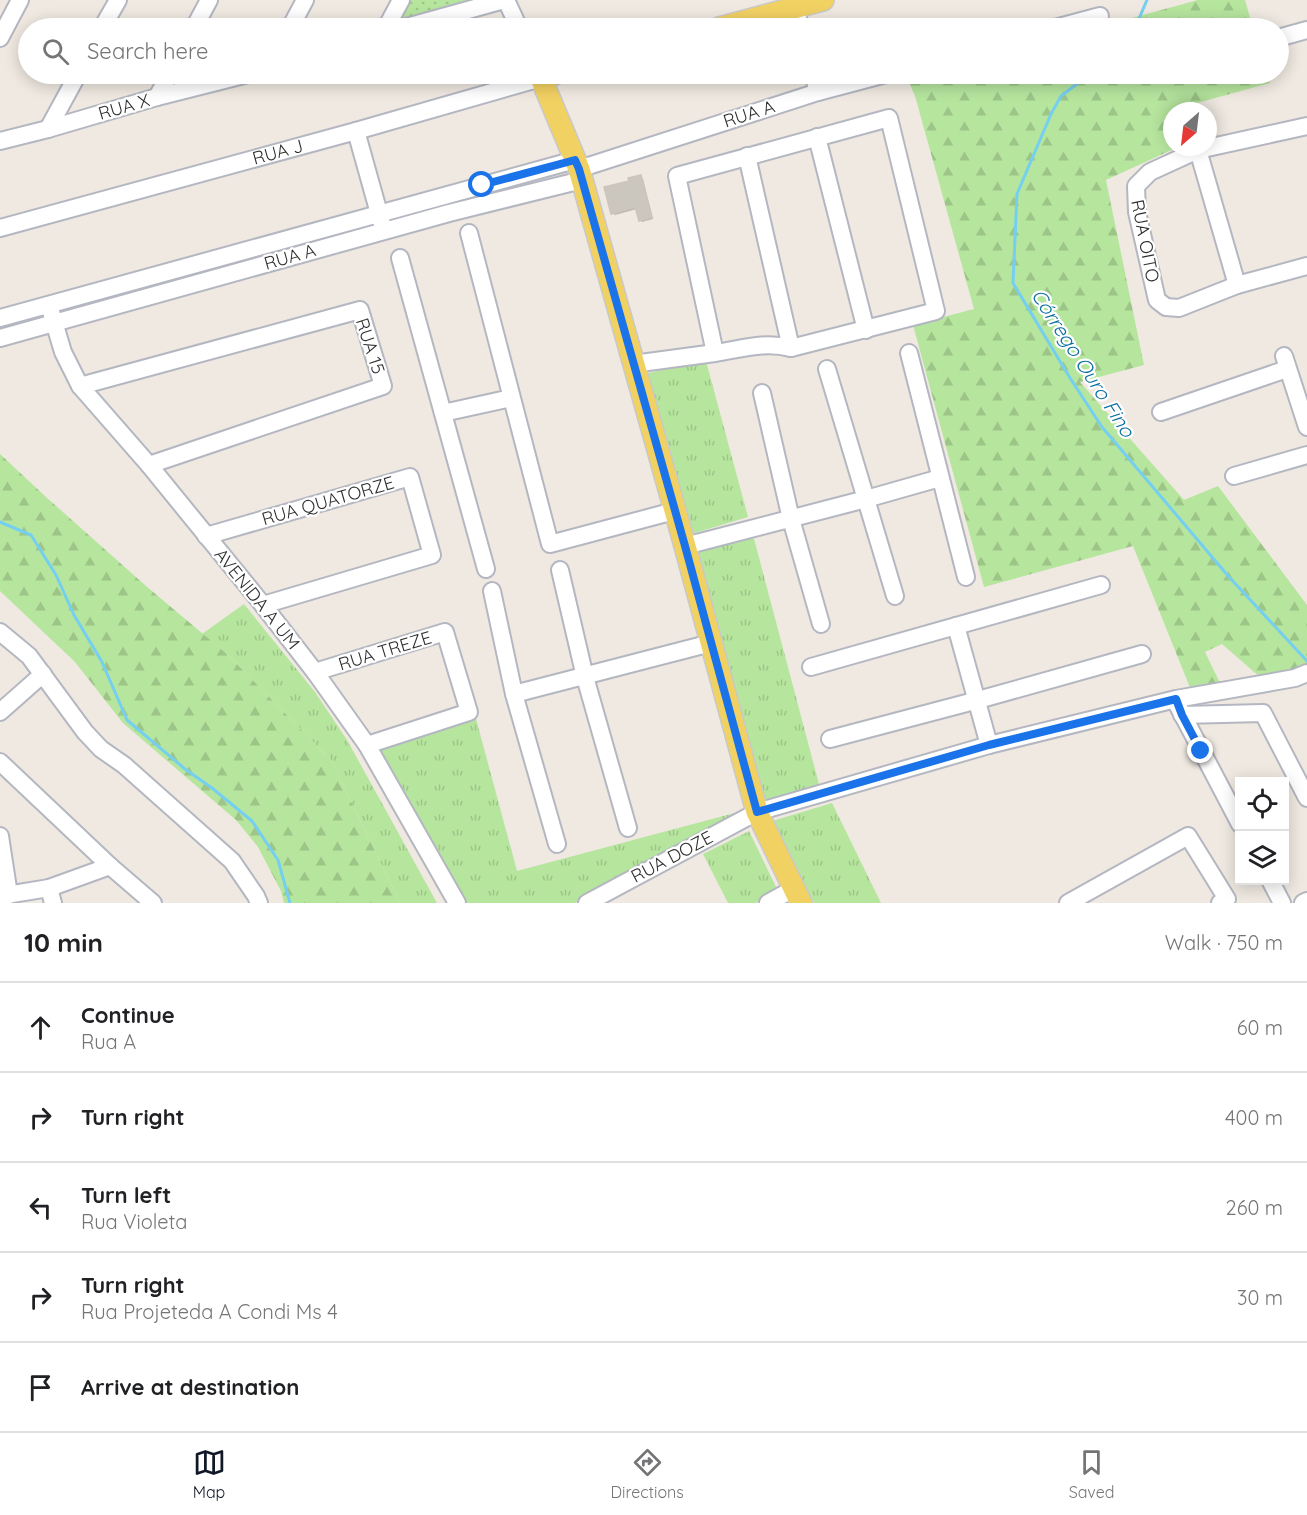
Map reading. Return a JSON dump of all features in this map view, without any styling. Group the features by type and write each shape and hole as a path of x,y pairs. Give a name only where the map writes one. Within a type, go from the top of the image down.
{"main road":[{"path":"757,18 823,0"},
{"path":"548,84 578,169 685,546 757,812 797,896"}],"street":[{"path":"0,38 20,0"},
{"path":"108,18 118,0"},
{"path":"199,18 209,0"},
{"path":"295,18 305,0"},
{"path":"391,18 401,0"},
{"path":"439,18 505,0 514,18"},
{"path":"795,8 798,18"},
{"path":"1093,18 1101,16"},
{"path":"1289,35 1307,30"},
{"path":"48,129 73,84"},
{"path":"157,97 164,84"},
{"name":"RUA X","path":"0,141 208,84"},
{"name":"RUA J","path":"0,228 514,84"},
{"path":"816,84 818,92"},
{"name":"RUA A","path":"0,338 449,213 578,169 848,84"},
{"path":"633,364 715,353 761,345 777,344 791,348 936,311 889,118 677,176 715,353"},
{"path":"356,130 384,231"},
{"name":"RUA OITO","path":"1217,147 1306,131"},
{"path":"817,137 866,330"},
{"path":"747,156 791,348"},
{"name":"RUA OITO","path":"1185,156 1150,172 1136,186 1137,212 1156,300 1166,307 1179,308 1237,285"},
{"path":"1200,156 1237,285 1307,266"},
{"name":"RUA A","path":"0,318 380,214 578,169"},
{"path":"469,233 550,544 674,511"},
{"path":"280,241 285,259"},
{"path":"400,258 486,569"},
{"name":"AVENIDA A UM","path":"49,305 63,352 80,386 149,465 315,672 367,745 458,903"},
{"name":"RUA 15","path":"80,386 360,310 383,386 149,465"},
{"path":"909,353 966,577"},
{"path":"1161,412 1285,363 1307,427"},
{"path":"827,369 895,596"},
{"path":"762,393 791,519 821,624"},
{"path":"443,413 511,398"},
{"path":"1234,476 1307,455"},
{"name":"RUA QUATORZE","path":"206,536 410,477 432,555 263,605"},
{"path":"685,546 866,500 940,478"},
{"path":"560,570 585,677 628,828"},
{"path":"811,668 1101,585"},
{"path":"492,591 514,694 557,844"},
{"path":"956,626 989,745"},
{"path":"0,632 29,656 101,749 124,765 232,861 259,903"},
{"name":"RUA TREZE","path":"315,672 445,632 469,712 367,745"},
{"path":"514,694 711,643"},
{"path":"830,739 1142,654"},
{"path":"1179,707 1307,673"},
{"path":"0,712 43,674"},
{"path":"1179,707 1263,713 1307,798"},
{"path":"1179,707 1235,816"},
{"name":"RUA DOZE","path":"587,903 757,812 989,745 1179,707"},
{"path":"0,762 110,866 153,903"},
{"path":"0,836 4,896 51,895 110,866"},
{"path":"1068,903 1188,836 1227,899 1220,903"},
{"path":"1273,885 1282,903"},
{"path":"768,903 797,896"}],"green space":[{"path":"405,0 488,0 425,18 395,18"},
{"path":"1198,0 1245,0 1250,18 1132,18"},
{"path":"910,84 1266,84 1201,102 1163,102 1163,154 1106,180 1144,365 1080,382 1184,500 1218,486 1307,605 1307,665 1261,678 1222,644 1205,652 1221,685 1191,690 1133,546 984,587 913,325 974,309"},
{"path":"706,361 748,517 688,535 643,374"},
{"path":"0,454 146,586 228,655 331,760 400,903 284,903 281,891 258,847 236,820 123,723 75,662 0,591"},
{"path":"753,535 820,788 763,806 693,552"},
{"path":"244,604 315,692 347,740 437,903 400,903 331,760 228,655 202,634"},
{"path":"475,715 517,871 742,811 575,903 463,903 375,749"},
{"path":"832,803 881,903 814,903 769,822"},
{"path":"749,831 778,891 756,903 728,903 703,854"}],"building":[{"path":"641,175 652,217 639,221 635,207 611,214 604,187 629,181 628,178"}],"waterway":[{"name":"Córrego Ouro Fino","path":"1139,18 1147,0"},
{"name":"Córrego Ouro Fino","path":"1077,84 1061,96 1051,114 1017,194 1013,283 1102,427 1229,577 1307,661"},
{"path":"0,522 31,535 56,575 74,615 102,662 127,720 252,821 278,860 290,903"}],"route":[{"path":"482,185 575,160 579,169 757,812 989,745 1176,699 1201,751"}]}
